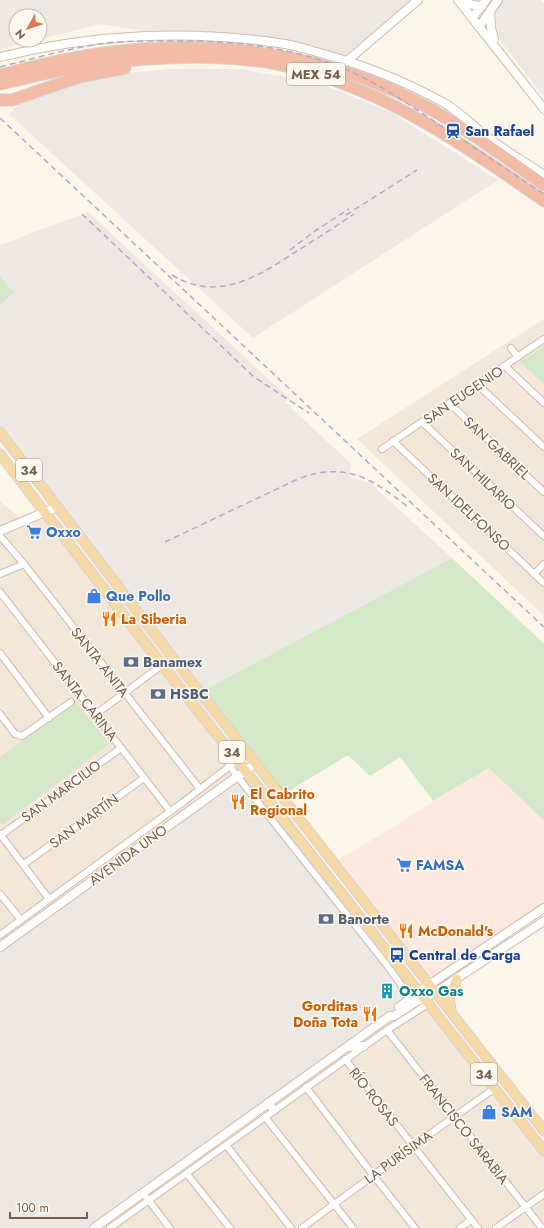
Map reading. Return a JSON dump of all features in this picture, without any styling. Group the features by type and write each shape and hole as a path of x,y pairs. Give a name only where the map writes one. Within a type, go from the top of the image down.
{"highway":[{"name":"MEX 54","path":"0,75 96,54 123,51 190,47 255,52 284,57 323,66 378,84 426,107 494,146 544,185"},
{"path":"0,100 12,100 85,76 111,70 169,62 185,58"},
{"name":"MEX 54","path":"0,84 97,64 124,60 226,58 297,69 326,77 380,98 412,114 510,177 544,201"},
{"path":"510,177 520,181 544,196"}],"main road":[{"name":"34","path":"0,432 256,763 544,1131"},
{"name":"34","path":"0,454 162,665 220,736 241,775 254,782 389,962 424,998 544,1151"},
{"path":"452,1013 449,996 457,979"}],"street":[{"path":"347,61 418,0"},
{"path":"480,25 498,0"},
{"path":"462,1 473,5 484,3"},
{"path":"462,1 544,109"},
{"path":"473,16 484,3"},
{"path":"490,11 491,28 494,39"},
{"path":"480,25 494,39 544,102"},
{"path":"0,57 38,48 96,40 185,36 218,36 286,45 347,61 402,82 454,109 494,146 544,175"},
{"name":"SAN EUGENIO","path":"382,449 544,339"},
{"path":"511,348 518,357"},
{"path":"505,366 544,403"},
{"path":"478,385 544,447"},
{"name":"SAN GABRIEL","path":"449,404 544,492"},
{"name":"SAN HILARIO","path":"422,422 544,536"},
{"name":"SAN IDELFONSO","path":"394,441 544,583"},
{"path":"0,531 58,507"},
{"name":"SANTA ANITA","path":"0,536 24,564 200,789"},
{"path":"0,574 24,564"},
{"path":"534,574 544,564"},
{"name":"SANTA CARINA","path":"0,592 170,811"},
{"path":"0,653 49,718"},
{"path":"96,714 162,665"},
{"path":"0,714 15,734 22,736 71,702"},
{"name":"SAN MARCILIO","path":"0,834 121,748"},
{"name":"AVENIDA UNO","path":"0,935 182,803 248,752"},
{"name":"AVENIDA UNO","path":"0,947 256,763"},
{"path":"241,775 389,962 412,1000"},
{"name":"SAN MARTÍN","path":"24,864 144,778"},
{"path":"182,803 189,812"},
{"path":"0,834 49,898"},
{"path":"72,882 79,891"},
{"path":"0,894 21,920"},
{"path":"424,998 429,984 544,908"},
{"path":"110,1228 387,1030 424,998 457,979 544,921"},
{"path":"94,1228 390,1016 394,1016 412,1000 424,998"},
{"name":"FRANCISCO SARABIA","path":"387,1030 542,1228"},
{"path":"347,1047 364,1046"},
{"name":"RÍO ROSAS","path":"345,1059 478,1228"},
{"path":"306,1087 415,1228"},
{"name":"LA PURÍSIMA","path":"302,1228 412,1146 495,1088"},
{"path":"268,1103 274,1110"},
{"path":"265,1117 353,1228"},
{"path":"226,1145 291,1228"},
{"path":"187,1174 230,1228"},
{"path":"143,1193 170,1228"},
{"path":"496,1228 544,1194"},
{"path":"460,1228 471,1220"}],"shaded area":[{"path":"0,0 411,0 343,57 277,39 151,32 101,24 48,37 48,8 8,8 8,47 0,49"},
{"path":"494,0 540,0 544,4 544,97 482,17"},
{"path":"168,69 238,69 316,82 392,113 498,180 253,338 9,114 22,101 102,75"},
{"path":"88,212 290,399 285,402 351,464 349,477 370,483 452,558 204,690 0,428 0,305 14,293 0,275 0,245"},
{"path":"544,319 544,616 357,439"},
{"path":"0,501 2,503 20,518 0,526"},
{"path":"53,512 248,764 0,937 0,533"},
{"name":"Central de Carga","path":"248,764 428,995 260,1112 88,1228 0,1228 0,937"},
{"path":"489,768 544,821 544,903 433,979 339,860"},
{"path":"428,995 544,1144 544,1228 104,1228"}],"green space":[{"path":"0,275 14,293 0,305"},
{"path":"544,347 544,384 520,362"},
{"path":"452,558 544,644 544,821 489,768 433,801 400,757 370,776 348,755 284,794 204,690"},
{"path":"76,702 109,744 2,825 0,822 0,757"}],"railway":[{"path":"0,67 79,48 121,42 215,42 287,51 333,65 356,74 377,85 544,194"},
{"path":"0,118 544,627"},
{"path":"346,215 417,170"},
{"path":"290,250 315,231 349,209"},
{"path":"82,214 254,377 309,413"},
{"path":"172,275 189,283 206,287 238,283 268,269 354,214"},
{"path":"165,542 300,478 317,473 345,472 357,476 381,488 407,506"}],"place":[{"name":"San Rafael","path":"453,131"},
{"name":"Oxxo","path":"34,532"},
{"name":"Que Pollo","path":"94,596"},
{"name":"La Siberia","path":"109,619"},
{"name":"Banamex","path":"131,662"},
{"name":"HSBC","path":"158,694"},
{"name":"El Cabrito Regional","path":"238,802"},
{"name":"FAMSA","path":"404,865"},
{"name":"Banorte","path":"326,919"},
{"name":"McDonald's","path":"406,931"},
{"name":"Central de Carga","path":"397,955"},
{"name":"Oxxo Gas","path":"387,991"},
{"name":"Gorditas Doña Tota","path":"370,1014"},
{"name":"SAM","path":"489,1112"}]}
